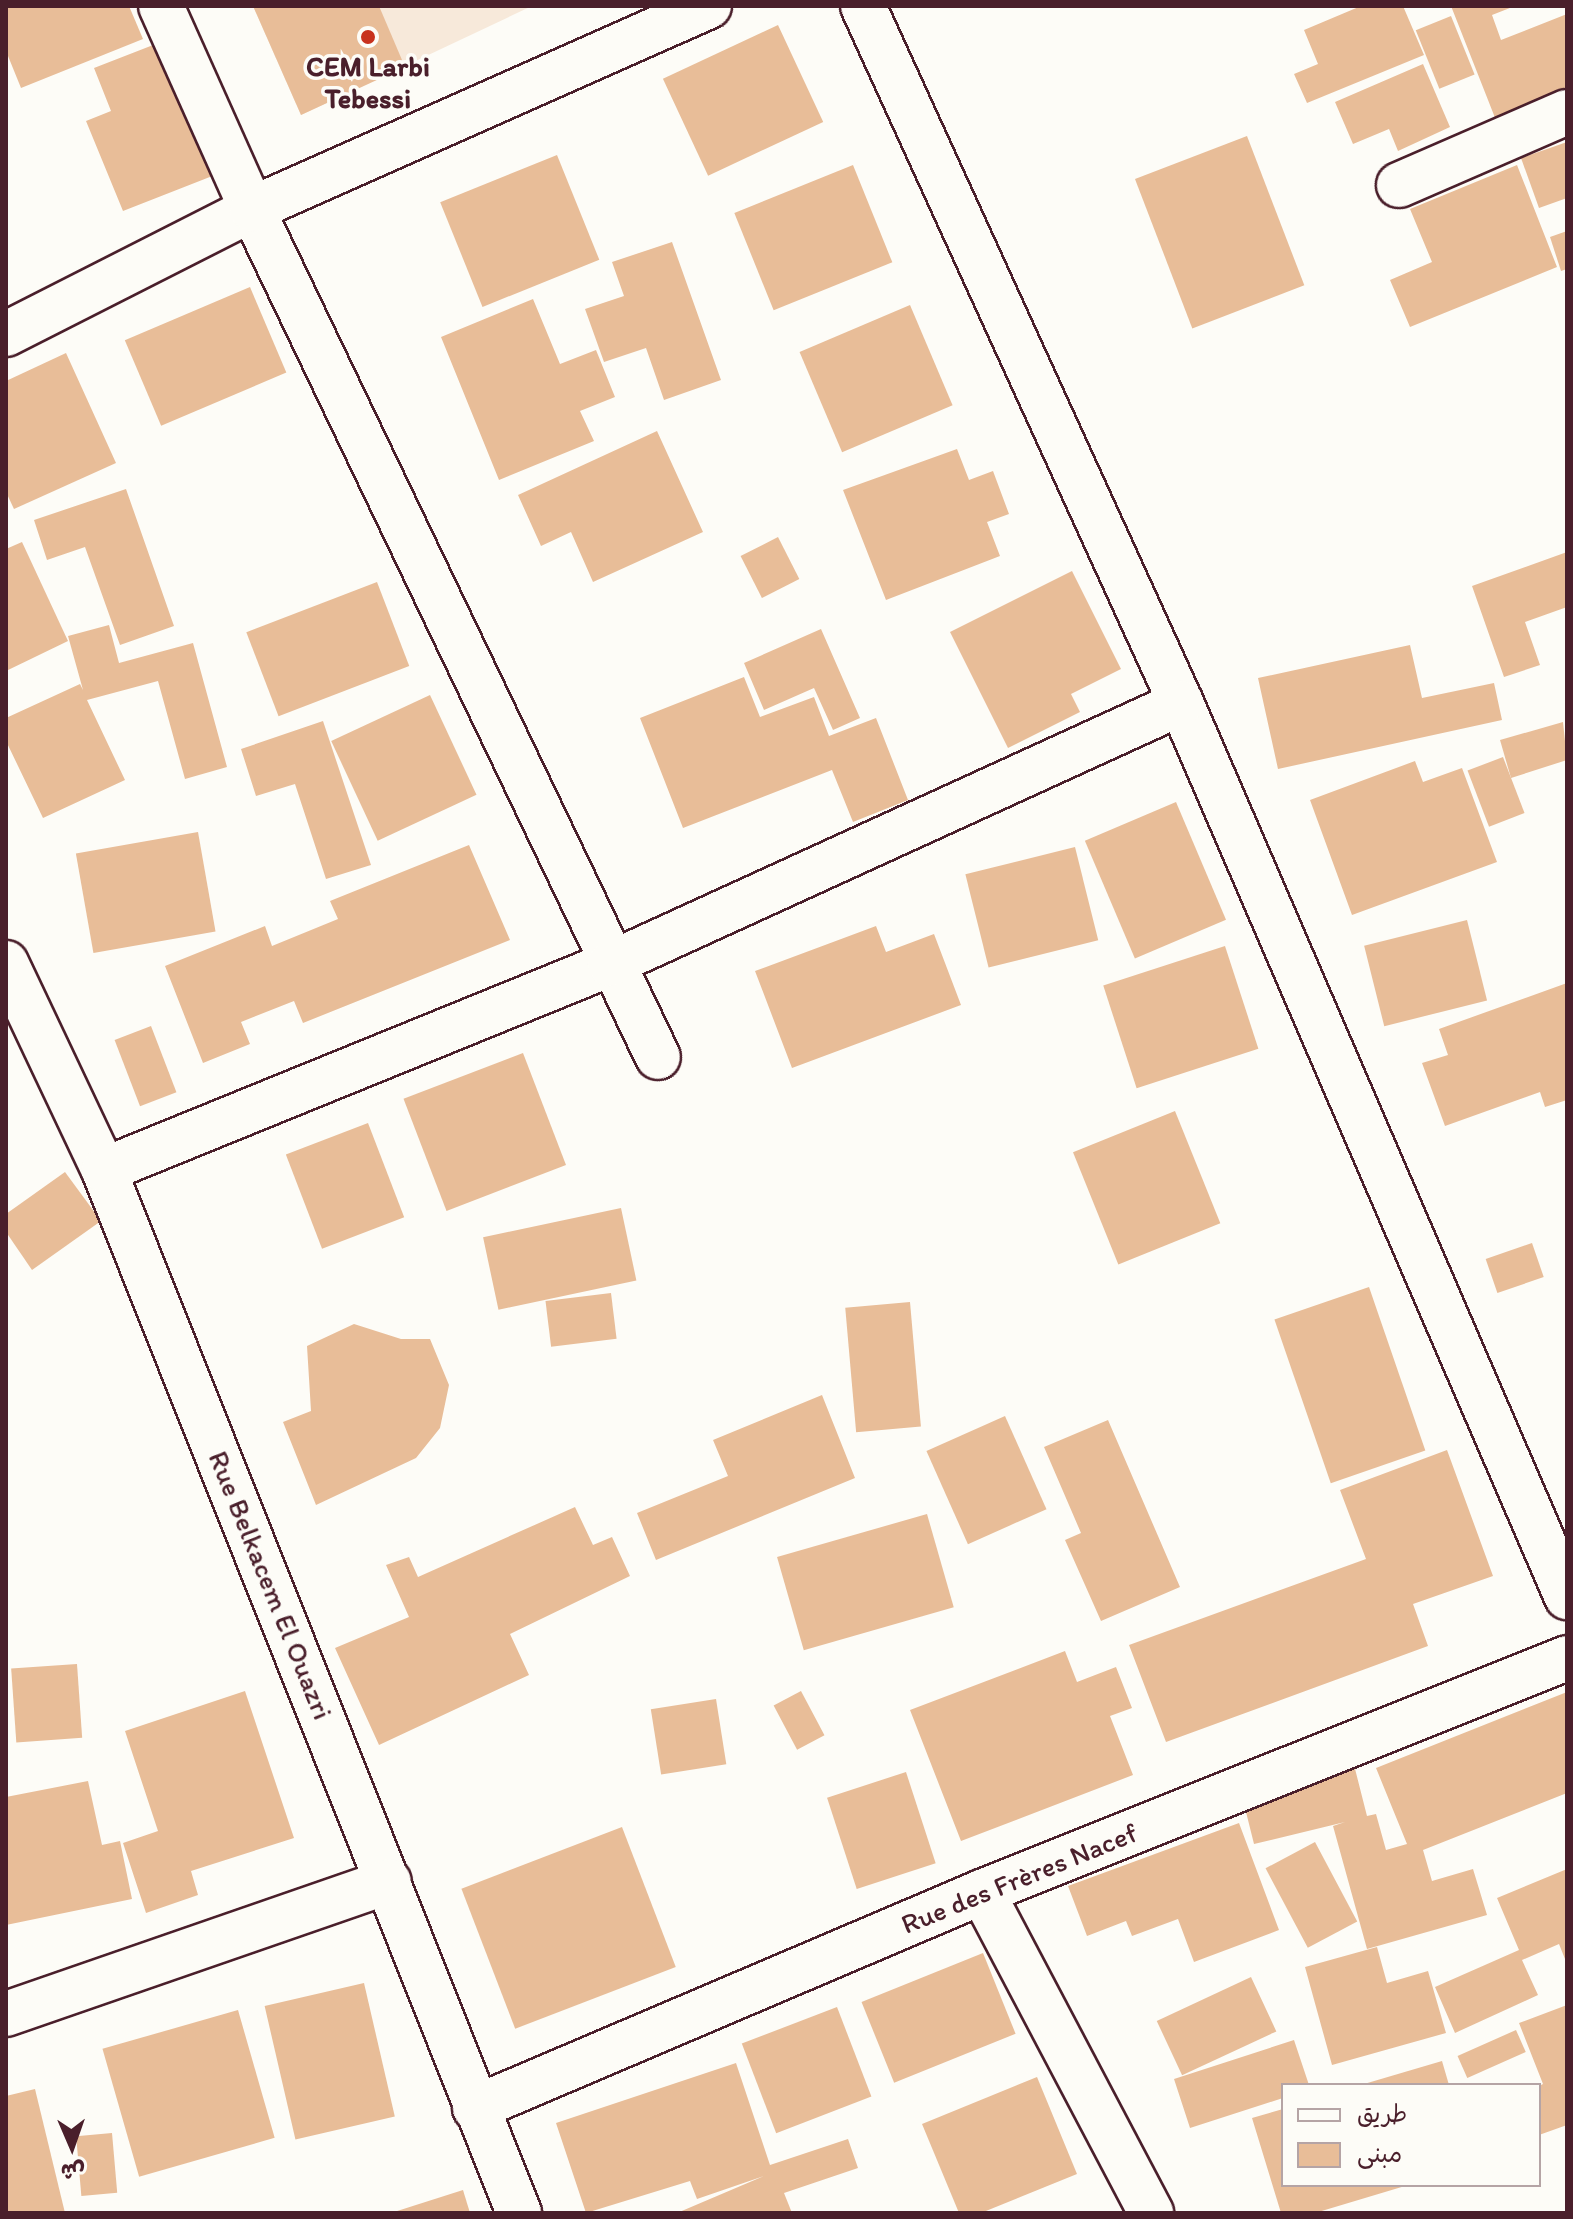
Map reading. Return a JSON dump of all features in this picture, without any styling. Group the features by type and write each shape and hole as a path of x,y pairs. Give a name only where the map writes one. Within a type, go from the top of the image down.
{"street":[{"path":"161,6 252,209 610,964 658,1057"},
{"path":"6,334 252,209 709,6"},
{"path":"863,6 1181,703 1567,1597"},
{"path":"1399,185 1567,112"},
{"path":"104,1170 610,964 1181,703"},
{"name":"Rue Belkacem El Ouazri","path":"6,963 104,1170 519,2213"},
{"name":"Rue des Frères Nacef","path":"475,2108 982,1892 1567,1658"},
{"path":"6,2014 389,1881"},
{"path":"982,1892 1151,2213"}],"shaded area":[{"name":"CEM Larbi Tebessi","path":"253,6 532,6 301,115"}],"building":[{"path":"6,6 129,6 143,39 21,88 6,51"},
{"name":"CEM Larbi Tebessi","path":"253,6 379,6 405,67 301,115"},
{"path":"1361,6 1403,6 1424,55 1307,103 1294,74 1318,64 1304,30"},
{"path":"1451,6 1515,6 1492,15 1501,40 1567,14 1567,108 1501,133"},
{"path":"1451,16 1475,74 1439,89 1416,30"},
{"path":"778,25 823,122 708,176 663,79"},
{"path":"166,40 220,173 123,211 86,121 111,111 94,68"},
{"path":"1423,64 1450,127 1398,151 1389,129 1353,144 1335,102"},
{"path":"1247,136 1304,285 1192,328 1135,179"},
{"path":"1567,142 1567,198 1539,208 1521,158"},
{"path":"557,155 599,260 483,307 440,202"},
{"path":"853,165 892,262 774,310 734,213"},
{"path":"1517,165 1557,267 1410,327 1390,280 1432,262 1410,209"},
{"path":"1567,231 1567,269 1561,271 1550,237"},
{"path":"672,242 721,380 664,400 646,348 604,362 585,309 624,296 612,262"},
{"path":"250,287 286,373 161,426 125,340"},
{"path":"533,299 560,364 596,350 615,397 580,411 594,441 499,480 441,337"},
{"path":"910,305 953,405 842,452 800,352"},
{"path":"66,353 116,463 14,509 6,492 6,381"},
{"path":"657,431 703,532 593,582 571,532 541,546 518,495"},
{"path":"957,449 969,480 993,471 1009,514 987,522 1000,556 886,600 843,490"},
{"path":"126,489 174,626 120,645 85,547 47,560 34,520"},
{"path":"778,537 799,579 762,598 741,556"},
{"path":"22,542 68,641 6,671 6,549"},
{"path":"1567,552 1567,607 1525,622 1540,665 1504,677 1472,586"},
{"path":"1072,571 1121,669 1071,694 1080,712 1008,748 950,632"},
{"path":"377,582 409,666 279,716 246,632"},
{"path":"109,625 119,663 193,643 227,767 185,779 158,681 87,700 125,780 43,818 6,741 6,718 80,684 83,690 68,636"},
{"path":"821,629 860,718 833,730 814,688 764,710 744,663"},
{"path":"1410,645 1422,698 1494,683 1502,720 1278,769 1258,678"},
{"path":"744,677 760,717 814,697 829,736 876,718 908,800 853,822 832,770 683,828 640,718"},
{"path":"430,695 476,795 378,841 331,741"},
{"path":"323,721 371,865 326,879 295,784 256,796 241,749"},
{"path":"1563,722 1567,760 1511,778 1500,740"},
{"path":"1503,757 1525,813 1489,827 1468,771"},
{"path":"1415,761 1423,782 1462,768 1497,862 1352,915 1310,800"},
{"path":"1176,802 1226,920 1135,959 1085,841"},
{"path":"198,832 216,931 93,953 76,854"},
{"path":"469,845 510,940 303,1023 294,1001 241,1022 250,1044 203,1063 165,966 265,926 272,946 338,919 330,901"},
{"path":"1075,847 1098,940 989,967 965,874"},
{"path":"1467,920 1487,1001 1384,1026 1364,946"},
{"path":"876,926 886,952 934,934 961,1005 792,1068 755,971"},
{"path":"1225,946 1258,1049 1137,1088 1103,986"},
{"path":"1567,983 1567,1100 1545,1107 1540,1092 1445,1126 1422,1063 1448,1055 1439,1029"},
{"path":"151,1026 176,1092 140,1106 115,1040"},
{"path":"523,1053 566,1165 447,1211 404,1099"},
{"path":"1175,1111 1220,1223 1118,1264 1073,1152"},
{"path":"368,1123 404,1217 322,1249 286,1155"},
{"path":"65,1172 101,1221 32,1270 6,1232 6,1214"},
{"path":"621,1208 636,1280 498,1310 483,1237"},
{"path":"1532,1243 1544,1277 1497,1293 1486,1259"},
{"path":"1369,1287 1425,1451 1331,1483 1274,1320"},
{"path":"611,1293 617,1339 551,1347 545,1301"},
{"path":"910,1302 921,1427 856,1432 845,1308"},
{"path":"354,1324 401,1339 430,1339 449,1385 440,1428 416,1458 316,1505 283,1422 311,1411 307,1346"},
{"path":"822,1395 855,1478 656,1560 637,1513 728,1476 713,1440"},
{"path":"1005,1416 1046,1509 968,1544 926,1451"},
{"path":"1108,1420 1180,1587 1101,1621 1065,1540 1081,1533 1044,1447"},
{"path":"1447,1450 1493,1576 1413,1604 1428,1646 1166,1742 1129,1645 1366,1559 1340,1490"},
{"path":"575,1507 593,1545 612,1537 630,1576 510,1634 529,1675 379,1745 335,1648 409,1617 386,1565 409,1557 418,1577"},
{"path":"927,1514 954,1607 804,1650 777,1557"},
{"path":"1065,1651 1077,1682 1116,1667 1132,1708 1110,1716 1133,1775 961,1841 910,1710"},
{"path":"77,1664 82,1738 16,1742 11,1669"},
{"path":"245,1691 294,1838 191,1871 198,1895 146,1913 123,1843 158,1831 125,1731"},
{"path":"801,1691 824,1735 797,1750 774,1706"},
{"path":"1567,1692 1567,1793 1423,1850 1432,1881 1473,1869 1487,1915 1367,1949 1333,1826 1345,1822 1254,1844 1239,1784 1352,1757 1367,1816 1376,1814 1386,1850 1407,1844 1376,1768"},
{"path":"716,1699 726,1764 661,1775 651,1709"},
{"path":"906,1772 936,1863 857,1889 827,1798"},
{"path":"88,1781 102,1845 120,1841 132,1899 6,1925 6,1797"},
{"path":"1239,1823 1279,1930 1194,1962 1178,1919 1132,1936 1126,1921 1087,1936 1068,1886"},
{"path":"622,1827 676,1967 515,2029 461,1889"},
{"path":"1315,1842 1357,1921 1308,1948 1266,1868"},
{"path":"1567,1869 1567,1964 1559,1944 1522,1960 1538,1995 1455,2033 1435,1987 1519,1950 1497,1898"},
{"path":"1377,1947 1387,1983 1428,1971 1446,2033 1332,2065 1305,1967"},
{"path":"983,1953 1016,2034 894,2083 862,2002"},
{"path":"1251,1977 1276,2031 1182,2075 1157,2021"},
{"path":"364,1983 395,2116 295,2139 265,2006"},
{"path":"1567,2005 1567,2125 1541,2134 1543,2084 1519,2023"},
{"path":"837,2007 871,2097 776,2133 742,2044"},
{"path":"238,2010 275,2138 139,2177 102,2049"},
{"path":"1516,2030 1526,2052 1467,2078 1458,2056"},
{"path":"1294,2040 1308,2083 1281,2083 1281,2099 1190,2128 1174,2079"},
{"path":"1442,2061 1448,2083 1367,2083"},
{"path":"736,2063 770,2165 848,2139 858,2168 784,2193 792,2213 677,2213 764,2176 697,2199 690,2181 586,2213 556,2123"},
{"path":"1037,2077 1077,2174 981,2213 959,2213 922,2124"},
{"path":"35,2089 65,2213 6,2213 6,2096"},
{"path":"1281,2110 1281,2187 1402,2187 1315,2213 1281,2213 1252,2118"},
{"path":"112,2133 117,2193 81,2196 76,2136"},
{"path":"463,2190 470,2213 394,2213 394,2212"}],"place":[{"name":"CEM Larbi Tebessi","path":"368,37"}]}
